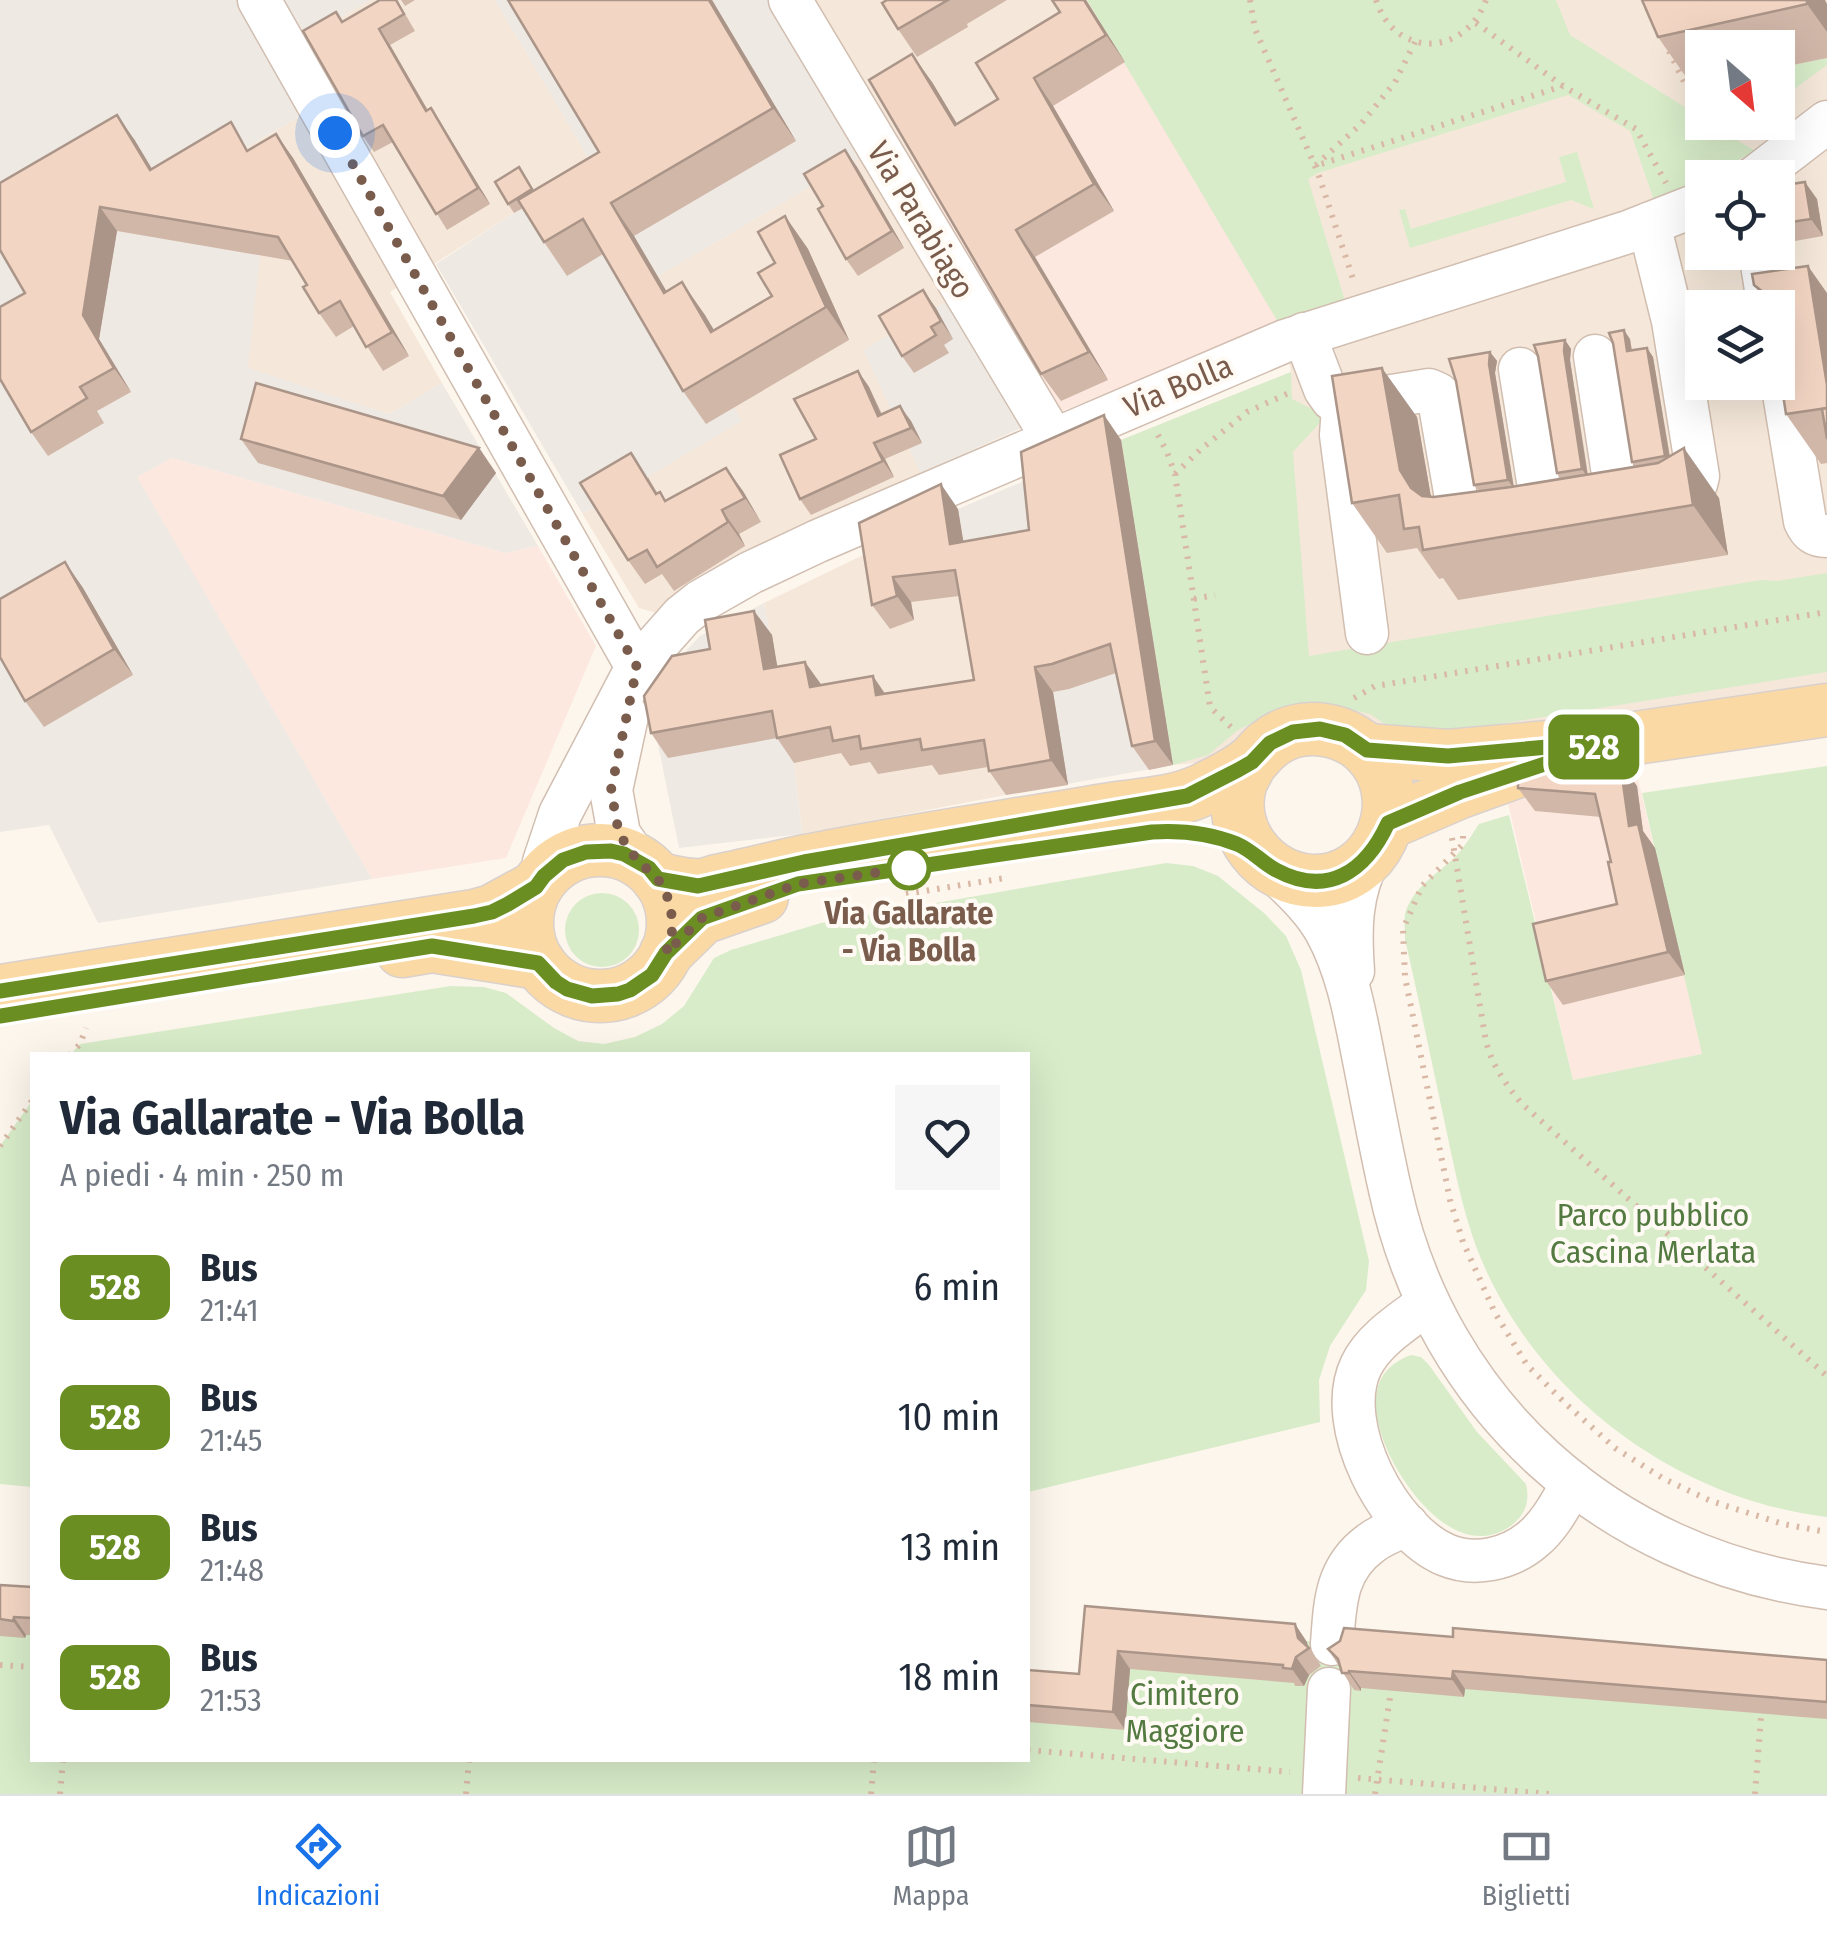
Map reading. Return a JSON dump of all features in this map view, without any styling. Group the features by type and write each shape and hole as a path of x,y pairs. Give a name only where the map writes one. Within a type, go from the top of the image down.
{"main road":[{"path":"1367,750 1448,756 1614,741 1827,710"},
{"path":"0,991 492,912 540,881 563,860 586,852 611,851 648,870 698,886 804,862 1187,796 1245,747 1306,730 1345,735 1367,750 1383,771 1390,796 1379,839 1362,865 1317,881 1293,878 1232,842 1193,832 1152,832 798,884 702,918 666,953"},
{"path":"1379,839 1460,792 1614,741"},
{"path":"1245,747 1238,808 1242,831 1263,860"},
{"path":"540,881 529,906 527,925 538,963 567,989 605,996 630,990 652,975 671,941 670,902 648,870"},
{"path":"0,1016 432,946 538,963"}],"street":[{"path":"259,0 637,667"},
{"name":"Via Parabiago","path":"790,0 1054,439"},
{"path":"1755,158 1821,138"},
{"path":"1330,390 1355,402 1423,390 1435,392 1440,399 1461,519 1471,523 1689,488 1697,480 1664,278 1673,205"},
{"name":"Via Bolla","path":"540,881 560,814 637,667 682,616 701,602 750,573 818,541 1304,334 1673,205"},
{"path":"1304,334 1330,390 1343,408 1341,436 1367,632"},
{"path":"1594,356 1617,500"},
{"path":"1520,369 1543,512"},
{"path":"1785,400 1805,521 1816,536 1827,536"},
{"name":"Via Bolla","path":"637,667 611,790 619,834 648,870"},
{"path":"1357,1026 1351,923 1360,875 1379,839"},
{"path":"1263,860 1303,900 1324,928 1343,973 1357,1026 1401,1235 1428,1303 1455,1356 1496,1409 1538,1454 1573,1483 1611,1510 1672,1544 1761,1576 1827,1588"},
{"path":"1428,1303 1372,1349 1354,1384 1354,1418 1363,1453 1390,1504 1427,1544 1447,1556 1486,1560 1505,1556 1533,1539 1551,1521 1573,1483"},
{"path":"1332,1644 1336,1594 1348,1566 1372,1542 1407,1525"},
{"path":"1324,1794 1329,1688"}],"path":[{"path":"1250,0 1256,29 1315,166 1356,288"},
{"path":"1376,0 1395,32 1415,42 1437,44 1459,37 1476,23 1486,0"},
{"path":"1476,23 1562,86 1636,129 1673,205"},
{"path":"1315,166 1361,124 1384,96 1415,42"},
{"path":"1667,46 1685,85"},
{"path":"1315,166 1562,86"},
{"path":"1175,474 1247,412 1330,390"},
{"path":"1150,420 1175,474 1210,707 1245,747"},
{"path":"1194,600 1215,595"},
{"path":"1352,699 1375,686 1827,612"},
{"path":"1463,830 1463,844 1422,886 1403,929 1405,977 1450,1200 1463,1242 1495,1313 1527,1364 1615,1448 1664,1480 1711,1501 1783,1524 1827,1532"},
{"path":"1452,838 1486,1042 1493,1066 1504,1082 1521,1103 1827,1376"},
{"path":"906,894 1005,878"},
{"path":"73,1052 86,1028"},
{"path":"0,1146 30,1104"},
{"path":"0,1665 30,1668"},
{"path":"1376,1794 1391,1691"},
{"path":"1754,1794 1761,1717"},
{"path":"60,1794 63,1762"},
{"path":"466,1794 469,1762"},
{"path":"871,1794 874,1762"}],"shaded area":[{"path":"0,0 251,0 314,108 119,222 117,231 260,255 248,368 389,414 442,383 538,546 505,553 172,458 137,477 372,879 98,923 49,825 0,832"},
{"path":"263,0 370,0 290,47"},
{"path":"370,0 495,0 593,166 390,292 442,383 389,414 247,368 117,231 118,222 321,104 290,47"},
{"path":"495,0 784,0 873,150 658,276 742,421 582,513 436,264 593,166"},
{"path":"794,0 1827,0 1827,693 1452,740 1173,765 1121,440 1291,372 1285,341 906,193"},
{"path":"1125,62 1278,322 1220,350 1041,419 906,193"},
{"path":"873,150 960,294 910,448 921,473 741,564 663,615 639,608 582,513 597,507 658,276"},
{"path":"964,291 1041,419 921,473 863,350"},
{"path":"1121,440 1173,765 1006,795 958,509"},
{"path":"172,458 505,553 538,546 596,646 506,858 372,879 136,477"},
{"path":"958,509 1006,795 802,834 794,763 764,603"},
{"path":"764,603 794,763 802,834 679,848 651,710 662,676 700,636"},
{"path":"1637,775 1703,1054 1573,1080 1507,799"}],"green space":[{"path":"1087,0 1556,0 1570,35 1685,107 1685,140 1737,140 1755,151 1738,160 1685,160 1685,187 1655,203 1630,131 1568,95 1318,173 1308,179 1345,301 1278,322"},
{"path":"1827,58 1827,65 1795,89 1795,65"},
{"path":"1577,152 1594,209 1571,200 1410,248 1399,210 1405,209 1411,229 1566,182 1559,157"},
{"path":"1291,372 1292,399 1326,416 1293,452 1309,656 1761,580 1827,573 1827,672 1448,732 1388,726 1370,714 1339,707 1276,711 1238,730 1208,755 1173,765 1121,440"},
{"name":"Parco pubblico Cascina Merlata","path":"1827,766 1827,1517 1771,1506 1716,1488 1664,1462 1616,1430 1572,1392 1534,1349 1502,1301 1467,1218 1405,939 1405,914 1413,897 1458,854 1479,824 1509,815 1573,1080 1702,1054 1642,793"},
{"path":"1166,863 1193,866 1218,876 1264,913 1286,936 1301,970 1369,1261 1366,1290 1330,1346 1319,1380 1320,1422 1030,1492 1030,1052 73,1052 80,1044 451,986 484,987 506,993 578,1041 604,1044 635,1037 662,1024 684,1006 714,958 821,923"},
{"path":"602,893 616,895 628,904 637,916 637,944 628,956 616,965 602,967 588,965 576,956 567,944 565,930 567,916 576,904 588,895"},
{"path":"30,1104 30,1487 0,1484 0,1146"},
{"path":"1411,1355 1421,1357 1429,1365 1477,1432 1526,1484 1526,1506 1512,1525 1495,1534 1463,1533 1433,1515 1400,1474 1379,1425 1377,1391 1382,1377 1394,1364"},
{"name":"Cimitero Maggiore","path":"0,1602 30,1604 30,1762 1030,1762 1030,1686 1092,1692 1098,1624 1465,1654 1827,1676 1827,1794 0,1794"}],"building":[{"path":"380,0 396,0 404,14 379,29 426,111 431,108 478,188 436,214 383,125 363,136 303,31 336,12 342,22"},
{"path":"508,0 709,0 773,108 611,203 664,293 682,282 711,332 772,296 758,273 775,263 758,232 785,216 826,307 683,391 583,219 544,242 518,200 599,152"},
{"path":"948,0 898,29 882,3"},
{"path":"1052,0 1084,0 1106,35 1034,78 1094,184 1016,230 1089,352 1041,374 869,80 912,54 955,125 998,99 976,63 1060,12"},
{"path":"1642,0 1807,0 1807,4 1658,37"},
{"path":"117,115 150,170 231,122 247,151 276,134 392,332 366,347 340,301 319,313 278,237 100,207 83,315 114,368 80,387 87,398 31,432 0,379 0,307 25,293 0,250 0,183"},
{"path":"845,150 892,231 846,259 804,174"},
{"path":"519,167 532,189 508,204 495,182"},
{"path":"1805,182 1811,219 1795,221 1795,183"},
{"path":"1808,266 1827,385 1827,408 1786,414 1784,400 1795,400 1795,290 1760,290 1754,285 1752,274"},
{"path":"923,290 941,321 931,327 936,335 902,356 879,316"},
{"path":"1624,330 1627,351 1647,348 1665,456 1632,462 1609,333"},
{"path":"1565,340 1582,469 1557,473 1534,345"},
{"path":"1490,352 1508,480 1474,485 1449,359"},
{"path":"1382,368 1400,470 1411,488 1422,496 1511,487 1658,463 1684,448 1693,505 1423,550 1419,527 1404,529 1399,495 1352,503 1332,376"},
{"path":"858,371 878,416 900,406 911,428 874,443 883,461 800,499 780,455 816,439 794,399"},
{"path":"256,383 479,448 443,496 241,439"},
{"path":"1827,408 1827,439 1822,409"},
{"path":"1104,415 1155,741 1132,746 1110,644 1035,667 1051,760 989,771 984,740 922,750 920,739 861,749 859,736 833,741 830,727 777,738 772,711 651,733 644,696 672,656 710,649 705,620 754,611 764,669 805,662 810,687 873,676 876,695 974,680 955,570 893,577 897,596 872,605 859,523 941,484 950,544 1029,530 1021,452"},
{"path":"631,453 656,494 660,492 665,501 726,468 745,498 722,510 728,522 657,567 647,550 628,560 580,483"},
{"path":"65,562 114,649 25,701 0,657 0,599"},
{"path":"1620,762 1629,826 1638,824 1668,952 1546,981 1533,924 1617,904 1595,794 1518,788 1518,778"},
{"path":"0,1585 30,1587 30,1618 0,1619"},
{"path":"1085,1606 1295,1624 1298,1638 1309,1648 1296,1657 1292,1669 1283,1665 1118,1651 1113,1712 1030,1705 1030,1670 1079,1674"},
{"path":"1344,1628 1453,1637 1453,1628 1827,1660 1827,1702 1453,1671 1452,1679 1342,1673 1338,1659 1328,1649 1340,1641"}],"bus line":[{"name":"528","path":"0,991 492,912 536,887 563,860 586,852 624,854 649,868 658,879 698,886 804,862 1187,796 1252,762 1270,743 1293,732 1320,729 1345,735 1367,750 1448,756 1614,741 1460,792 1388,823 1378,847 1362,865 1317,881 1293,878 1232,842 1193,832 1152,832 798,884 702,918 666,953 652,975 618,994 592,996 567,989 538,963 432,946 0,1016"}],"place":[{"name":"Via Gallarate - Via Bolla","path":"909,868"}],"route":[{"path":"335,133 637,667 611,790 619,834 637,860 658,879 670,902 673,928 666,953 702,918 798,884 909,868"}]}
